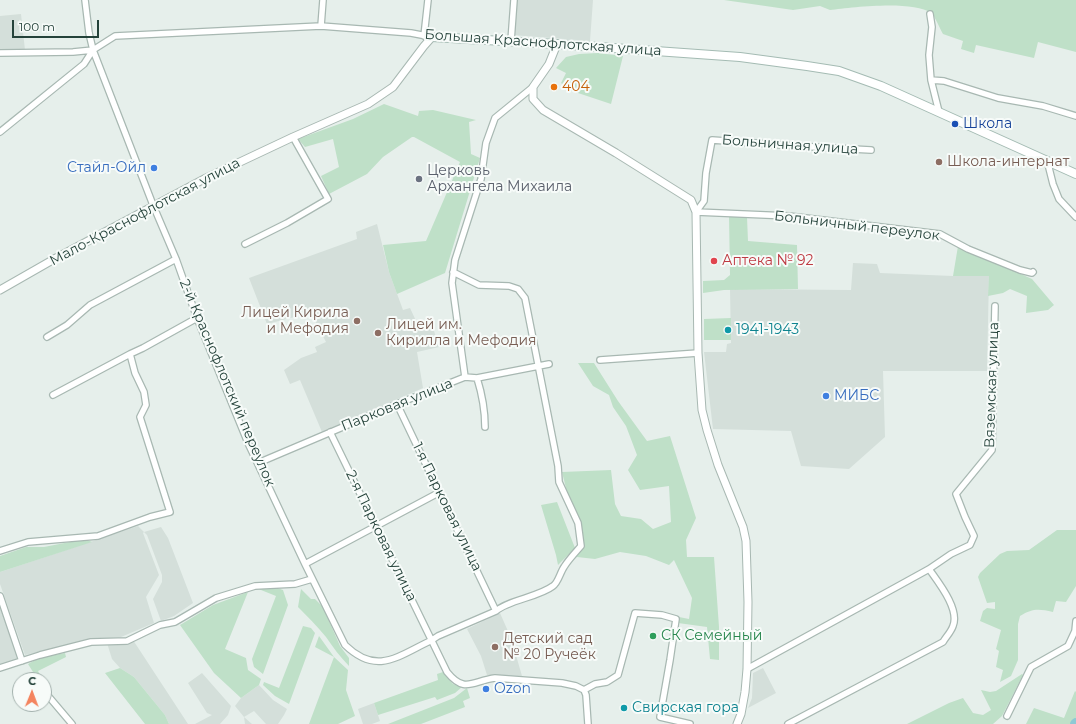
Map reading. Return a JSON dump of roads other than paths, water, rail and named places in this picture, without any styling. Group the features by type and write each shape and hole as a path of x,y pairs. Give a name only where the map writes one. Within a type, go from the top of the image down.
{"main road":[{"name":"Большая Краснофлотская улица","path":"428,37 557,44 740,57 839,72 881,86 1076,174"}],"street":[{"name":"2-й Краснофлотский переулок","path":"85,0 89,33 93,50 153,205 176,259 197,318 248,443 312,579 345,644 354,654 366,660 385,662 438,636 496,611 500,607 527,598 554,586 563,568 581,546 578,523 559,482 558,466 525,298 518,289 509,286 479,285 454,272"},
{"path":"321,26 323,0"},
{"path":"428,0 428,37"},
{"path":"510,41 514,0"},
{"path":"930,14 932,27 929,55 930,80 939,112"},
{"name":"Большая Краснофлотская улица","path":"0,132 84,64 93,50 115,36 321,26 411,33 428,37"},
{"name":"Мало-Краснофлотская улица","path":"0,290 153,205 206,178 292,137 368,104 394,87 424,46 428,37"},
{"name":"Парковая улица","path":"258,464 330,432 466,377 452,283 455,260 481,179 486,144 495,118 533,87 549,64 557,44"},
{"path":"0,54 93,50"},
{"path":"930,80 944,81 998,98 1043,106 1076,116"},
{"path":"533,87 532,99 544,110 676,190 690,200 696,212 698,353 702,410 706,430 718,465 743,527 746,541 748,602 746,692 737,724"},
{"path":"245,244 287,223 328,199 292,137"},
{"name":"Больничная улица","path":"696,212 704,201 706,173 712,140 871,150"},
{"path":"1047,160 1053,184 1059,199 1076,216"},
{"name":"Больничный переулок","path":"696,212 789,216 940,234 968,249 1020,270 1033,272"},
{"path":"47,337 67,325 90,306 176,259"},
{"name":"Вяземская улица","path":"747,669 929,569 951,554 970,545 974,536 956,494 992,450 995,306"},
{"path":"54,395 197,318"},
{"path":"600,360 698,353"},
{"path":"0,551 28,542 98,536 150,517 170,512 140,417 146,405 144,392 134,373 130,354"},
{"path":"466,377 477,378 549,364"},
{"path":"477,378 485,413 485,427"},
{"name":"1-я Парковая улица","path":"397,404 496,611"},
{"name":"2-я Парковая улица","path":"330,432 447,672 453,679 459,684 467,685 484,679 500,678 562,683 576,686 584,690"},
{"path":"305,564 440,492"},
{"path":"788,724 943,642 954,625 954,618 948,596 929,569"},
{"path":"0,668 40,655 91,642 127,641 160,625 175,622 216,598 255,586 295,584 312,579"},
{"path":"0,596 22,661"},
{"path":"588,724 586,694 584,690 594,684 607,682 618,675 635,613 662,614 676,618 660,717 690,724"},
{"path":"1007,716 1031,667 1068,646 1075,631 1076,621"},
{"path":"52,700 72,724"}],"place":[{"name":"404","path":"554,87"},
{"name":"Школа","path":"955,124"},
{"name":"Школа-интернат","path":"939,162"},
{"name":"Стайл-Ойл","path":"154,168"},
{"name":"Церковь Архангела Михаила","path":"419,179"},
{"name":"Аптека № 92","path":"714,261"},
{"name":"Лицей Кирила и Мефодия","path":"357,321"},
{"name":"1941-1943","path":"728,330"},
{"name":"Лицей им. Кирилла и Мефодия","path":"378,333"},
{"name":"МИБС","path":"826,396"},
{"name":"СК Семейный","path":"653,636"},
{"name":"Детский сад № 20 Ручеёк","path":"495,647"},
{"name":"Ozon","path":"486,689"},
{"name":"Свирская гора","path":"624,708"}]}
